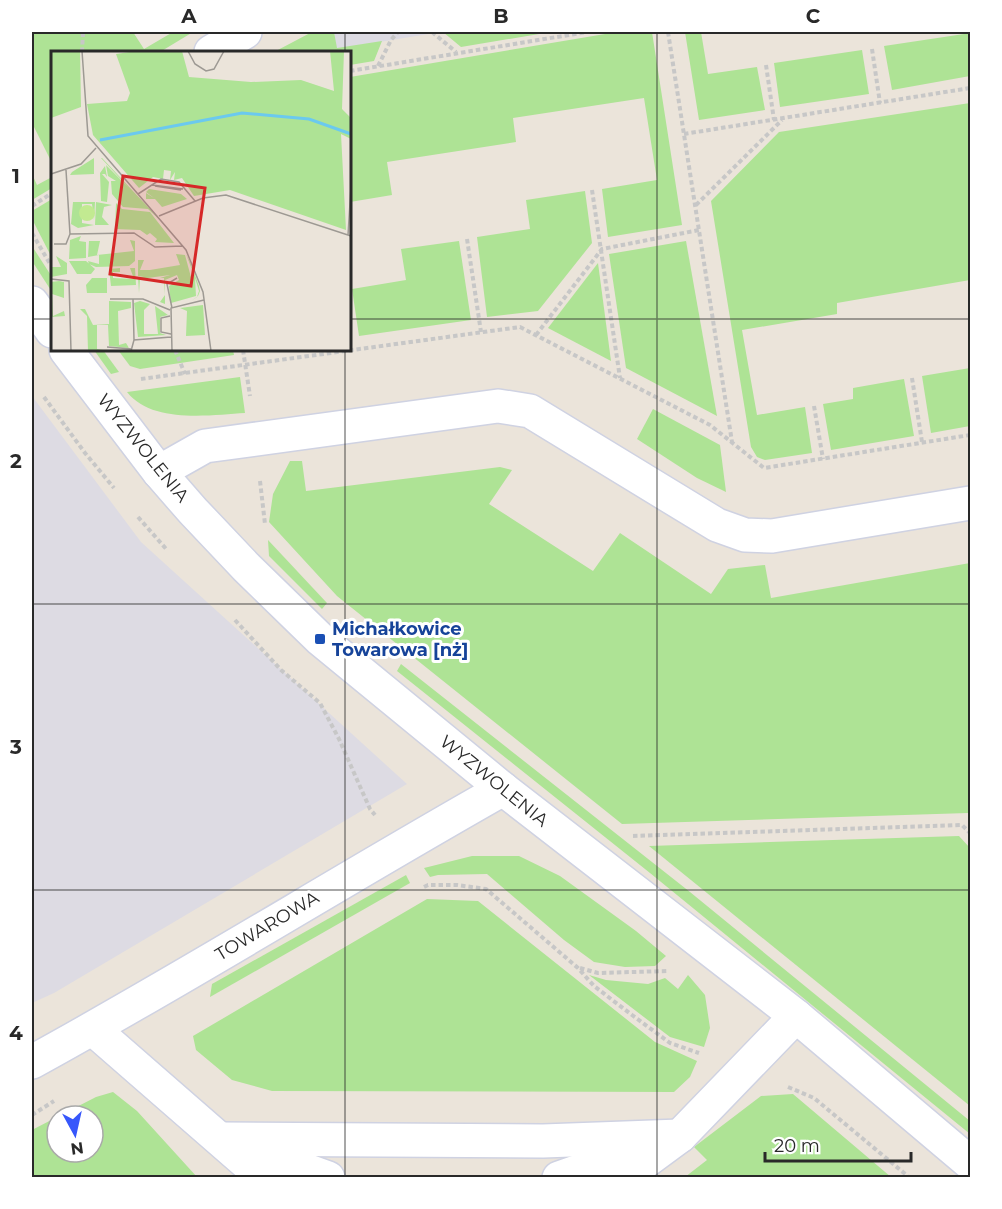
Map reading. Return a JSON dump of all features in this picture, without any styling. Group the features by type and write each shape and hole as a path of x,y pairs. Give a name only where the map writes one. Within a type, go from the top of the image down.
{"street":[{"path":"214,51 245,32"},
{"path":"32,303 51,331"},
{"name":"WYZWOLENIA","path":"67,351 159,472 246,567 320,639 502,789 796,1016 970,1164"},
{"path":"159,472 205,446 498,406 530,411 717,525 745,535 772,536 970,503"},
{"name":"TOWAROWA","path":"32,1062 93,1029 502,789"},
{"path":"623,1178 680,1136 796,1016"},
{"path":"93,1029 264,1178"},
{"path":"221,1139 543,1141 680,1136"},
{"path":"559,1178 680,1136"},
{"path":"221,1139 328,1178"}],"path":[{"path":"82,51 83,32"},
{"path":"377,67 391,40 398,32"},
{"path":"432,32 457,53"},
{"path":"351,71 587,32"},
{"path":"668,32 732,442"},
{"path":"872,49 880,103"},
{"path":"766,65 774,120"},
{"path":"684,134 970,88"},
{"path":"696,206 784,119"},
{"path":"592,190 620,378"},
{"path":"32,206 51,194"},
{"path":"536,335 602,249 699,230"},
{"path":"32,233 51,265"},
{"path":"467,239 481,332"},
{"path":"175,351 185,374"},
{"path":"243,351 256,439 265,526"},
{"path":"912,378 922,442"},
{"path":"44,396 85,453 120,496"},
{"path":"814,406 823,459"},
{"path":"135,513 156,539 173,555"},
{"path":"228,612 281,670 320,703 339,739 370,809 428,885 457,885 486,889 578,968"},
{"path":"628,836 962,825 970,833"}],"shaded area":[{"path":"334,32 441,32 336,49"},
{"path":"32,396 141,542 407,784 54,993 32,1003"}],"green space":[{"path":"32,32 133,32 144,49 173,32 193,32 162,51 51,51 51,161 32,123"},
{"path":"312,32 334,32 337,48 382,41 374,61 351,65 351,51 276,51"},
{"path":"443,32 551,32 461,47"},
{"path":"617,32 652,32 682,225 608,237 602,189 657,180 644,98 513,118 516,142 387,162 392,195 351,202 351,77"},
{"path":"685,32 701,32 708,74 757,67 765,110 699,120"},
{"path":"964,32 970,32 970,76 892,90 884,46 964,34"},
{"path":"862,50 869,94 780,107 774,63"},
{"path":"970,103 970,280 837,303 837,314 742,330 757,415 805,407 812,453 765,460 757,457 751,447 711,201 779,132"},
{"path":"32,174 37,185 51,178 51,189 32,200"},
{"path":"585,191 592,243 538,311 487,317 477,237 530,229 526,200"},
{"path":"51,200 51,256 32,219 32,211"},
{"path":"459,241 471,320 359,336 352,289 406,280 401,249"},
{"path":"686,241 717,416 626,368 609,254"},
{"path":"32,246 51,275 51,290 32,261"},
{"path":"598,263 611,361 548,328"},
{"path":"95,351 104,351 119,372 111,374"},
{"path":"119,351 233,351 234,355 140,369 130,366"},
{"path":"970,368 970,426 931,433 922,376"},
{"path":"240,377 245,413 199,416 166,413 138,402 127,392"},
{"path":"904,379 914,436 831,450 823,404 853,399 853,388"},
{"path":"653,409 720,445 726,492 697,478 637,439"},
{"path":"290,461 302,461 306,491 500,467 512,470 489,504 593,571 620,533 711,594 728,569 765,565 771,598 970,563 970,815 968,813 622,824 337,596 269,522 273,494"},
{"path":"268,540 327,603 322,609 269,556"},
{"path":"401,664 690,892 970,1121 970,1134 650,873 397,671"},
{"path":"959,836 970,848 970,1106 649,846"},
{"path":"472,856 519,856 560,876 636,931 666,956 655,966 625,967 594,962 564,940 487,874 430,877 424,868"},
{"path":"406,875 410,883 210,997 212,984"},
{"path":"427,899 478,901 655,1042 697,1061 690,1077 674,1092 272,1091 232,1080 196,1050 193,1036"},
{"path":"589,975 606,980 648,984 665,978 678,989 688,975 705,995 710,1028 704,1047 670,1037"},
{"path":"113,1092 137,1111 197,1177 32,1177 32,1130 45,1123 45,1164 105,1164 105,1104 82,1104"},
{"path":"793,1094 891,1177 685,1177 707,1160 694,1147 761,1096"}],"place":[{"name":"Michałkowice Towarowa [nż]","path":"320,639"}]}
